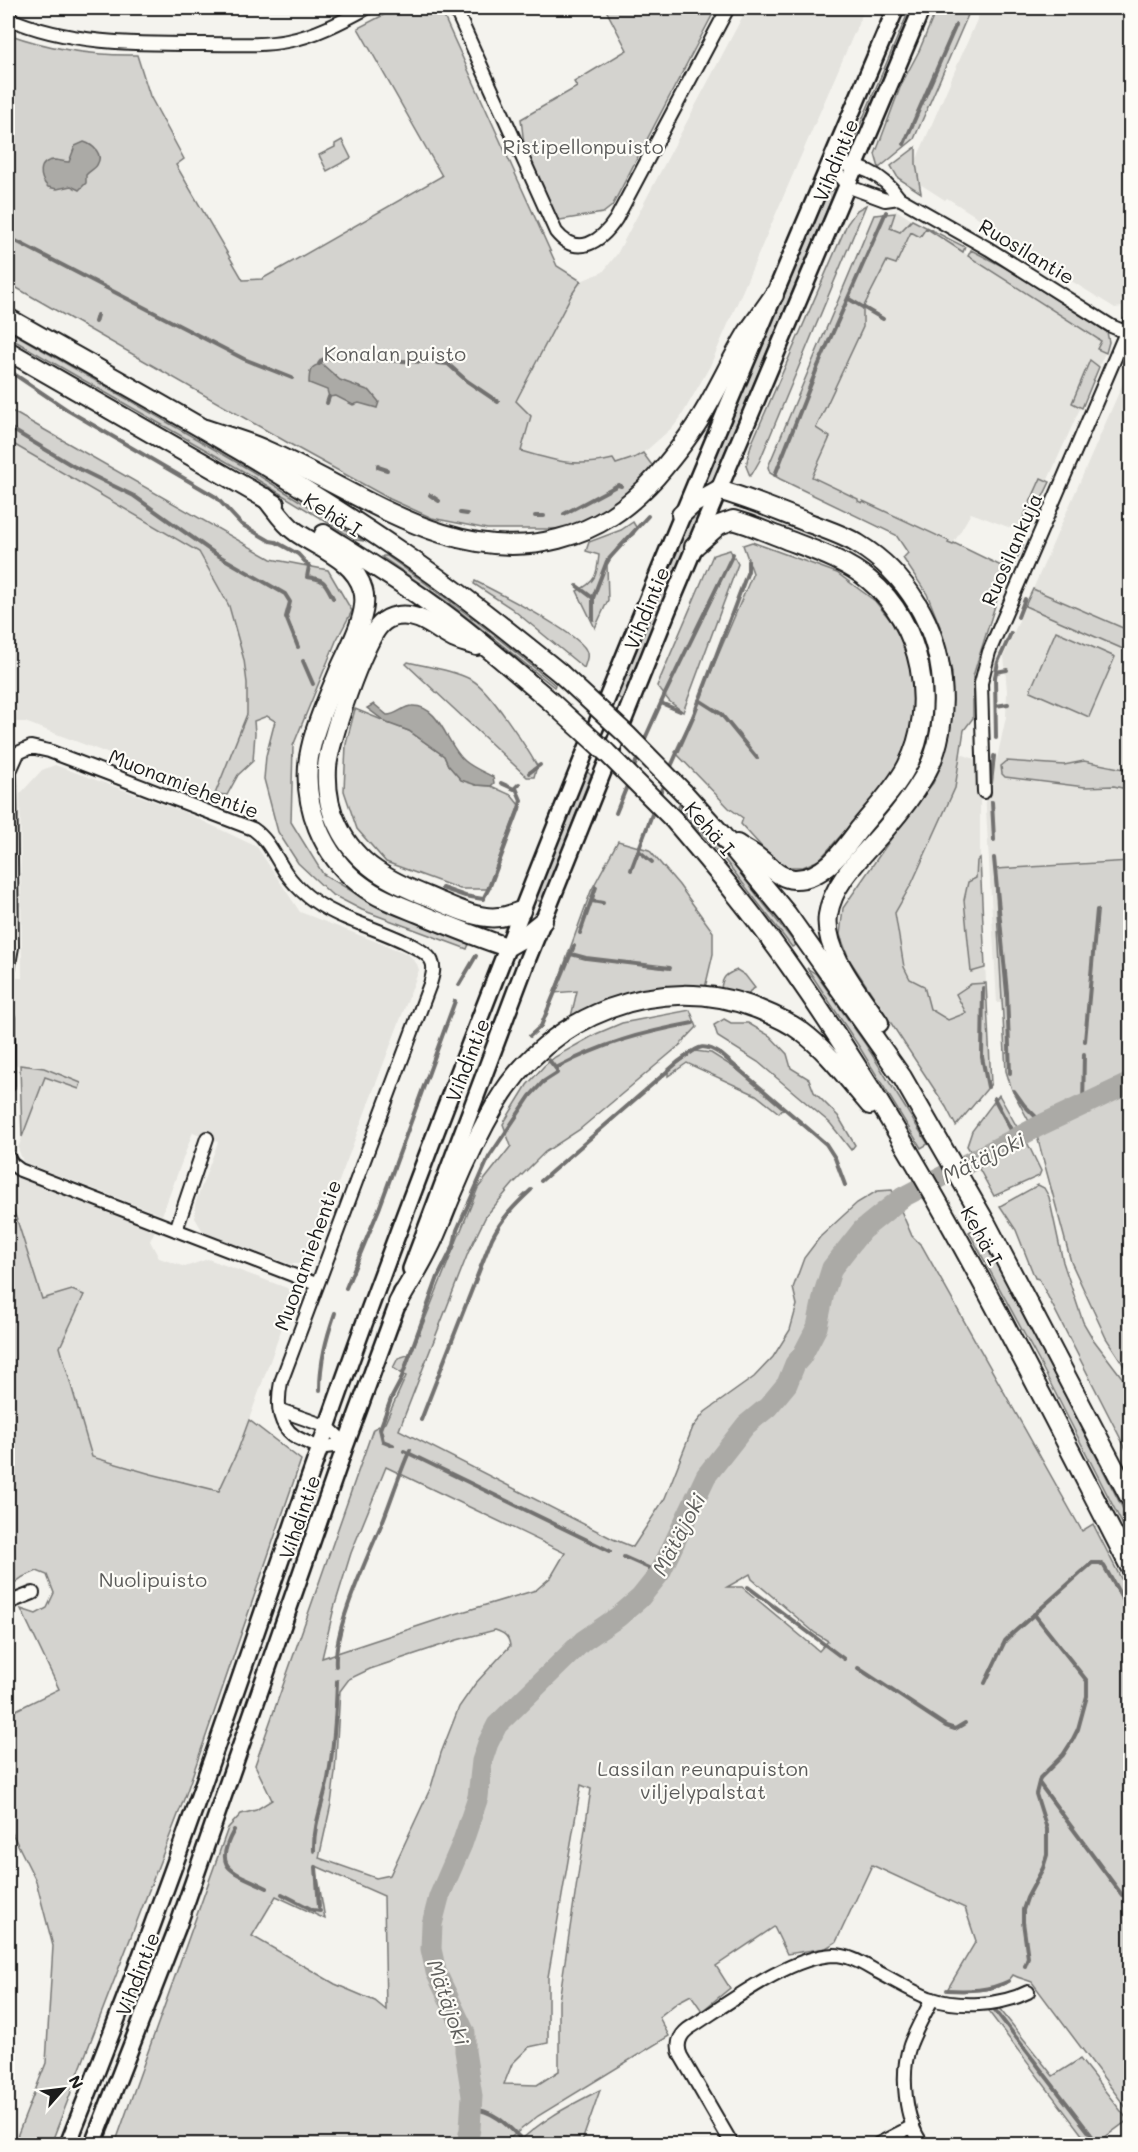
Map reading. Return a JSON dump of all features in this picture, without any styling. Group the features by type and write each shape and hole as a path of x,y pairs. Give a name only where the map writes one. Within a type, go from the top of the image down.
{"highway":[{"path":"205,429 264,449 394,515 428,529 480,544 523,546 544,543 590,529 624,509 656,477 703,414 748,333 774,295"},
{"name":"Kehä I","path":"8,318 205,429 402,553 468,600 560,673 627,735 684,794 722,835 787,914 902,1077 986,1223 1131,1498"},
{"name":"Kehä I","path":"8,351 266,498 390,576 493,652 549,700 607,753 673,819 716,869 794,972 847,1050 959,1238 1131,1567"},
{"path":"681,515 693,504 718,490 747,498 856,542 879,558 909,591 919,606 934,640 940,659 943,695 940,728 932,759 924,777 907,802 836,890 828,916 828,935 836,957 888,1036 902,1077"},
{"path":"266,498 294,531 347,566 358,578 364,592 363,612 324,708 309,755 308,791 321,838 343,868 360,885 381,897 477,938 507,947 543,921"},
{"path":"694,546 719,525 733,520 827,555 852,568 870,580 886,596 897,612 916,650 923,692 916,741 906,768 845,848 825,867 808,877 786,878 722,835"},
{"path":"493,652 455,639 424,621 407,615 390,618 380,624 363,655 331,743 327,783 332,813 338,827 356,855 369,867 412,890 485,917 499,917 521,911"},
{"path":"398,1304 430,1247 467,1158 496,1103 528,1062 558,1036 592,1015 632,1001 651,997 694,995 726,999 771,1014 802,1031 837,1064 856,1090 898,1134"}],"main road":[{"name":"Vihdintie","path":"68,2145 175,1864 380,1281 507,947 681,515 896,8"},
{"name":"Vihdintie","path":"93,2145 178,1926 346,1444 543,921 694,546 922,8"}],"street":[{"path":"8,18 23,25 53,33 85,38 161,45 262,44 290,40 318,31 367,8"},
{"path":"455,8 556,232 566,242 573,245 593,243 602,238 616,219 728,8"},
{"path":"830,163 847,186"},
{"name":"Ruosilantie","path":"830,163 855,165 890,185 899,198 989,249 1111,326 1129,330"},
{"name":"Ruosilantie","path":"847,186 885,200 899,198"},
{"name":"Ruosilankuja","path":"984,792 981,683 989,652 1014,589 1129,330"},
{"name":"Muonamiehentie","path":"8,970 12,947 10,771 18,753 30,747 49,751 253,829 268,842 288,876 314,900 347,920 425,952 433,967 430,984 316,1284 278,1394 283,1427 287,1432 297,1439 320,1447 346,1444"},
{"path":"8,1018 8,1086"},
{"path":"176,1230 207,1138"},
{"path":"8,1157 12,1164 20,1170 316,1284"},
{"path":"280,1410 327,1427 346,1444"},
{"path":"8,1602 33,1593"},
{"path":"732,2145 681,2056 678,2043 683,2032 778,1972 826,1955 837,1955 852,1958 932,1999 959,2003 996,2003 1028,1992"},
{"path":"922,2145 908,2111 905,2083 910,2047 932,1999"},
{"path":"878,2145 913,2126"}],"shaded area":[{"path":"747,8 865,8 710,366 674,426 634,458 615,464 572,464 521,451 531,416 516,401 572,294 581,281 603,272 617,254"},
{"path":"982,8 1130,8 1130,288 1122,307 1115,308 1007,241 1009,237 909,177"},
{"path":"84,142 94,148 99,157 96,166 86,175 86,183 79,190 71,186 57,189 48,187 41,175 45,163 54,160 69,162 75,146"},
{"path":"896,210 1009,281 1106,334 1109,344 1024,533 971,513 949,551 804,485 794,448"},
{"path":"322,364 340,380 370,391 379,402 377,408 359,403 353,405 336,396 329,397 327,390 309,383 311,370"},
{"path":"1130,367 1130,631 1033,589"},
{"path":"8,441 199,552 229,606 244,660 247,683 247,714 215,794 25,722 8,722"},
{"path":"1025,606 1130,652 1130,996 997,1003 985,791 996,763 1006,717 1007,691 1004,656"},
{"path":"374,704 387,715 412,706 430,712 437,719 459,755 471,766 493,777 494,783 491,786 476,785 461,780 448,765 444,756 409,731 387,723 367,708"},
{"path":"961,754 980,761 980,858 986,983 971,984 966,1013 948,1020 929,1009 924,986 910,979 904,967 895,913 912,883 955,788"},
{"path":"55,765 184,812 257,847 300,912 408,954 417,964 419,970 311,1255 303,1264 290,1264 212,1236 202,1230 195,1218 195,1204 218,1142 193,1132 162,1215 23,1162 18,1148 45,1077 15,1064 15,978 22,978 20,794 42,770"},
{"path":"19,1173 156,1228 150,1241 159,1258 185,1267 208,1259 287,1288 293,1297 238,1450 219,1491 92,1457 60,1347 84,1295 72,1291 42,1299 9,1198"}],"green space":[{"name":"Konalan puisto","path":"397,8 440,8 557,266 581,281 516,401 531,416 521,451 566,462 588,463 613,459 616,464 643,453 654,468 616,506 569,529 487,529 432,518 390,499 290,444 8,283 8,34 71,51 137,55 150,96 184,159 176,165 243,280 262,279 442,176 358,28"},
{"name":"Ristipellonpuisto","path":"605,8 716,8 612,206 603,213 560,220 554,217 525,153 521,119 577,87 574,82 627,50"},
{"path":"910,8 914,8 851,150 851,146"},
{"path":"937,8 971,8 914,139 879,168 875,154 901,85 919,51"},
{"path":"342,140 351,158 327,171 319,155 335,147 335,144"},
{"path":"916,147 916,164 921,193 898,178 891,166"},
{"path":"836,188 711,485 702,488 821,204 827,193"},
{"path":"866,205 760,460 750,476 746,466 751,445 847,224 857,210"},
{"path":"895,213 890,228 900,232 912,220 965,247 963,252 926,228 920,237 911,232 896,264 887,261 863,308 863,327 816,428 830,437 812,477 862,503 863,501 1001,566 1016,539 1023,542 998,596 973,676 973,718 964,730 955,788 912,883 895,913 904,967 910,979 924,986 930,1009 948,1020 966,1013 956,994 971,984 986,983 991,1084 956,1126 946,1107 849,959 840,935 843,908 906,817 933,783 941,766 952,716 952,672 941,629 927,594 903,558 908,553 896,535 780,479 770,473 768,467 874,215"},
{"path":"971,250 1006,268 1107,332 1109,342 1106,353 1097,349 1101,341 968,256"},
{"path":"8,330 250,470 364,541 356,540 248,474 8,337"},
{"path":"1090,360 1099,367 1082,408 1072,403"},
{"path":"8,409 271,559 328,570 352,611 336,641 293,746 291,822 323,874 375,905 466,941 469,944 467,949 362,910 331,894 298,863 278,832 264,779 266,756 275,721 267,716 254,721 253,761 238,775 227,795 215,794 247,714 244,660 229,606 199,552 8,441"},
{"path":"1041,478 1050,482 1031,521 1020,525"},
{"path":"698,514 622,700 615,695 685,526"},
{"path":"633,522 636,527 634,534 617,548 607,565 608,600 595,628 577,591 592,581 596,573 599,555 586,551 589,542 621,530"},
{"path":"752,542 837,573 875,601 891,621 905,648 916,690 912,730 897,766 868,805 819,860 803,867 788,867 769,855 741,824 743,818 729,808 675,752 753,573 743,545"},
{"path":"730,550 738,564 683,712 669,701 657,686 713,555"},
{"path":"383,556 387,556 472,618 555,685 554,687 453,606"},
{"path":"475,581 568,633 586,650 587,659 584,668 511,608 474,584"},
{"path":"1033,589 1130,631 1130,652 1025,606"},
{"path":"1056,631 1115,657 1089,717 1030,691"},
{"path":"408,662 457,674 472,680 479,686 507,720 537,766 534,777 527,777 406,664"},
{"path":"355,709 409,731 444,756 448,765 476,785 491,786 511,795 519,805 487,889 460,889 386,862 357,829 344,791 346,744"},
{"path":"1007,761 1064,765 1084,761 1130,770 1130,790 1114,786 1085,787 1005,777 1001,766"},
{"path":"585,770 591,775 542,902 534,899"},
{"path":"679,805 729,859 796,945 792,947 728,864 678,807"},
{"path":"618,841 649,850 679,885 713,932 713,954 705,988 570,1021 577,991 554,993 591,891"},
{"path":"980,858 985,968 971,972 964,900 968,882 976,878 977,861"},
{"path":"1130,861 1130,1375 1106,1338 1071,1262 1037,1136 1012,1090 1006,1071 995,875 996,869"},
{"path":"807,968 816,974 866,1045 928,1144 921,1148 860,1048"},
{"path":"737,970 745,975 755,988 748,995 721,989 725,977"},
{"name":"Lassilan reunapuiston viljelypalstat","path":"690,1010 697,1027 680,1045 579,1130 545,1152 513,1184 486,1216 468,1253 399,1430 633,1547 665,1498 693,1427 705,1412 754,1377 773,1357 790,1330 797,1305 793,1288 804,1258 820,1237 857,1203 877,1191 892,1190 912,1236 922,1246 1082,1531 1093,1524 1130,1596 1130,2113 1032,1982 1013,1975 1001,1986 974,1991 947,1990 976,1941 965,1908 872,1865 836,1942 826,1948 787,1954 774,1927 716,1966 730,1988 702,2011 691,1995 678,2002 659,2017 669,2036 538,2116 509,2139 516,2144 115,2144 228,1828 241,1814 256,1810 272,1800 255,1765 373,1429 385,1423 406,1376 393,1368 398,1358 411,1354 478,1188 511,1146 503,1124 527,1085 544,1066 555,1057 596,1034 622,1023","holes":["386,1467 565,1553 551,1577 536,1590 322,1658 351,1553","750,1574 752,1579 815,1633 828,1641 819,1651 742,1587 727,1587","495,1630 506,1635 510,1646 475,1684 459,1707 431,1787 390,1875 376,1878 319,1858 331,1804 335,1773 340,1691 349,1679 370,1669","581,1785 591,1789 559,2001 559,2071 537,2085 504,2084 512,2064 529,2047 548,2043 548,1977","316,1866 384,1896 386,2010 375,2001 335,1984 252,1936 276,1896 325,1919"]},
{"path":"724,1019 731,1023 748,1023 770,1036 787,1054 791,1068 809,1079 814,1092 838,1116 855,1145 851,1150 830,1123 758,1062 718,1037 714,1025"},
{"path":"695,1051 711,1053 738,1070 784,1107 779,1113 756,1095 687,1063 668,1076 668,1071"},
{"path":"20,1065 44,1068 81,1083 79,1089 45,1077 22,1137"},
{"path":"999,1095 1017,1127 972,1154 967,1146 972,1131"},
{"path":"1025,1138 1041,1171 1039,1176 994,1196 977,1165"},
{"path":"1038,1185 1044,1188 1049,1197 1063,1262 1083,1322 1130,1388 1130,1457 1039,1279 1035,1278 1016,1230 1000,1206"},
{"name":"Nuolipuisto","path":"8,1197 42,1299 72,1290 84,1295 60,1347 92,1457 219,1491 249,1420 301,1460 186,1794 51,2144 14,2144 46,2063 53,1946 36,1881 8,1825 8,1714 59,1689 21,1609 36,1614 47,1608 54,1593 47,1575 37,1571 13,1584 8,1569"},
{"path":"976,1228 1018,1303 1130,1523 1130,1539 1040,1363 969,1232"},
{"path":"986,2008 999,2008 1053,2076 1080,2059 1128,2120 1104,2138 1109,2144 1089,2144"},
{"path":"600,2090 581,2144 517,2144 546,2120"}],"waterway":[{"path":"904,144 956,25"},
{"path":"775,475 818,366 886,212"},
{"path":"8,237 244,359 292,378"},
{"path":"849,299 883,319"},
{"path":"95,322 97,315"},
{"path":"319,364 328,358 426,362"},
{"path":"437,363 448,364 467,381 498,402"},
{"path":"8,370 69,411 216,497 241,524 298,554 309,566 307,577 324,583 333,598"},
{"path":"327,403 329,397"},
{"path":"8,427 73,466 134,496 214,553 285,594 290,602 286,617 298,647"},
{"path":"378,465 387,470"},
{"path":"564,514 618,485 621,486"},
{"path":"430,495 439,501"},
{"path":"460,513 467,514"},
{"path":"535,516 544,516"},
{"path":"593,619 593,598 607,561 648,516"},
{"path":"643,743 733,554"},
{"path":"669,771 693,717 748,571 748,561"},
{"path":"577,586 593,598"},
{"path":"1018,617 1025,599"},
{"path":"996,738 995,677 998,662 1011,633"},
{"path":"303,661 313,684"},
{"path":"996,672 1007,670"},
{"path":"699,700 721,714 757,758"},
{"path":"661,703 680,711"},
{"path":"996,706 1008,704"},
{"path":"633,771 638,756"},
{"path":"991,783 994,756"},
{"path":"529,773 540,765"},
{"path":"616,813 629,781"},
{"path":"659,796 665,781"},
{"path":"501,783 514,789 519,784"},
{"path":"442,888 483,899 519,809 521,800 516,788"},
{"path":"992,802 994,840"},
{"path":"631,870 654,809"},
{"path":"639,851 652,862"},
{"path":"994,858 1007,993 1010,1073"},
{"path":"580,933 596,887"},
{"path":"592,901 603,903"},
{"path":"1085,1041 1097,910"},
{"path":"530,1036 541,1026 574,946"},
{"path":"571,954 586,958 670,968"},
{"path":"459,985 476,956"},
{"path":"983,988 982,1057 988,1087"},
{"path":"346,1288 379,1209 455,1001"},
{"path":"556,1068 623,1040 693,1023"},
{"path":"541,1181 678,1062 694,1050 703,1047 715,1050 722,1055 826,1144 835,1158 845,1185"},
{"path":"1083,1107 1084,1054"},
{"path":"393,1445 383,1441 380,1429 400,1382 438,1277 454,1245 457,1230 489,1157 530,1096 543,1082 557,1073 549,1060"},
{"name":"Mätäjoki","path":"467,2144 472,2096 465,2051 465,2033 436,1972 431,1949 432,1924 439,1897 462,1844 478,1797 482,1761 497,1725 583,1641 618,1617 640,1598 660,1573 706,1476 746,1425 768,1407 787,1384 795,1364 802,1356 817,1327 832,1268 862,1230 903,1197 1043,1124 1130,1083"},
{"path":"1014,1091 1043,1124"},
{"path":"994,1098 1016,1139"},
{"path":"421,1420 492,1238 509,1212 531,1190"},
{"path":"320,1390 324,1351 335,1313"},
{"path":"336,1666 340,1632 346,1612 410,1450"},
{"path":"404,1451 610,1551"},
{"path":"676,1541 682,1545"},
{"path":"624,1557 660,1573"},
{"path":"985,1683 1005,1641 1092,1563 1100,1563 1104,1566 1129,1610"},
{"path":"748,1587 844,1659"},
{"path":"1025,1966 1028,1958 1023,1910 1047,1855 1047,1829 1036,1794 1040,1778 1063,1755 1072,1741 1078,1729 1087,1696 1087,1681 1034,1614"},
{"path":"858,1668 946,1726 955,1729 965,1723"},
{"path":"314,1851 317,1824 332,1754 337,1681"},
{"path":"1039,1783 1122,1895"},
{"path":"234,1830 227,1844 226,1862 236,1873 267,1888"},
{"path":"316,1867 319,1907"},
{"path":"282,1894 313,1910 320,1911"},
{"path":"947,1990 979,1990 1009,1981"},
{"path":"995,2010 1098,2144"},
{"path":"471,2109 495,2116 526,2144"}]}
